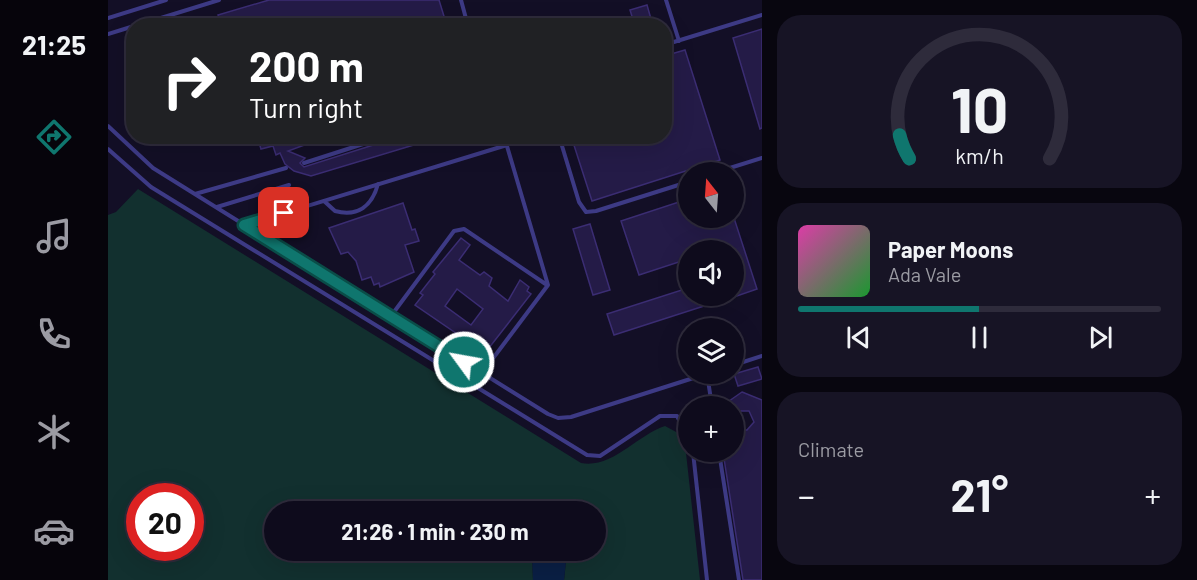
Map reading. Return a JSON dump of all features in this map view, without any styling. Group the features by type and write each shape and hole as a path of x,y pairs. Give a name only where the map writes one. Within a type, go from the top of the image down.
{"lane":[{"path":"108,18 166,0"},
{"path":"160,18 219,0"},
{"path":"460,0 466,18"},
{"path":"666,0 672,18"},
{"path":"672,43 762,15"},
{"path":"672,19 679,41"},
{"path":"108,34 126,28"},
{"path":"108,126 126,143"},
{"path":"127,144 153,168 548,414 558,418 571,417 678,383"},
{"path":"304,163 363,144"},
{"path":"561,144 579,202 586,212 596,211 678,185"},
{"path":"244,225 507,145 548,285"},
{"path":"108,149 150,187 587,455 600,456 660,416 669,414 678,418"},
{"path":"744,164 762,158"},
{"path":"194,194 286,168"},
{"path":"323,201 335,211 357,211 372,200 378,184"},
{"path":"216,207 289,185"},
{"path":"391,316 454,231 458,229 464,229 548,285"},
{"path":"482,373 548,285"},
{"path":"744,362 762,356"},
{"path":"694,462 707,580"},
{"path":"721,462 739,580"}],"green space":[{"path":"138,189 581,463 592,464 603,461 665,426 678,433 678,462 687,462 700,580 564,580 566,561 606,561 606,501 264,501 264,561 532,561 533,580 108,580 108,215 116,212"}],"water":[{"path":"532,561 566,561 564,580 533,580"}],"building":[{"path":"269,0 439,0 445,18 219,18 218,15"},
{"path":"647,5 651,18 632,18 630,10"},
{"path":"762,29 762,128 760,129 733,38"},
{"path":"685,50 720,160 678,162 678,173 592,201 574,144 672,144 672,54"},
{"path":"259,144 307,144 288,151 305,158 300,163 304,167 376,144 417,144 311,176 294,171 285,164 280,153 276,155 273,146 261,149"},
{"path":"678,202 678,228 737,228 741,240 678,240 678,262 639,275 621,221"},
{"path":"403,203 412,230 415,229 419,241 405,245 414,272 380,287 379,283 374,285 371,277 362,280 356,261 348,252 341,254 329,228"},
{"path":"590,224 610,290 593,295 573,229"},
{"path":"461,238 470,245 459,260 480,275 484,272 492,278 489,286 508,301 520,280 529,287 527,291 531,294 485,353 415,305 423,295 420,293 435,274 433,272","holes":["457,289 483,309 471,325 445,306"]},
{"path":"744,249 757,289 744,294"},
{"path":"678,291 678,306 704,306 614,335 607,314"},
{"path":"758,367 762,379 738,386 737,384 744,384 744,371"},
{"path":"742,392 762,400 762,580 743,580 725,462 744,462 744,430 747,430 754,422 749,411 744,411 744,396 736,396"}],"route":[{"path":"284,213 244,225 464,362"}]}
